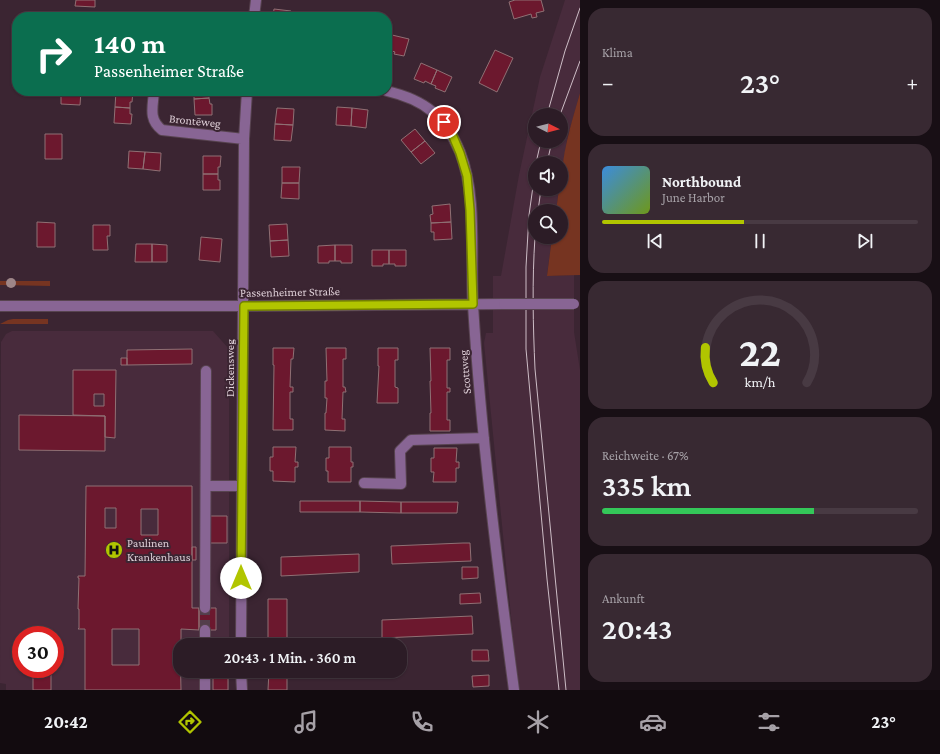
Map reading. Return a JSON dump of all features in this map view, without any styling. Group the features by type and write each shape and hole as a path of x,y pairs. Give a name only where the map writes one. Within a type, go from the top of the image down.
{"street":[{"path":"255,12 256,0"},
{"name":"Scottweg","path":"392,92 407,96 432,111 444,122 452,134 467,176 470,210 473,304 484,438 500,585 514,690"},
{"name":"Brontëweg","path":"154,96 152,118 156,125 162,130 244,139"},
{"name":"Dickensweg","path":"241,638 244,139 247,96"},
{"name":"Passenheimer Straße","path":"0,306 577,304"},
{"path":"205,608 206,371"},
{"path":"364,483 401,484 400,451 411,440 484,438"},
{"path":"206,486 242,486"},
{"path":"205,630 205,638"},
{"path":"205,678 205,690"},
{"path":"241,678 242,690"}],"shaded area":[{"path":"565,0 580,0 580,93 568,136 568,108 533,108 540,77"},
{"path":"580,93 580,275 547,276 551,244 568,244 568,204 557,204 558,196 568,196 568,156 564,156 566,148 568,148 570,128"},
{"path":"528,133 528,148 566,148 564,156 528,156 528,196 558,196 557,204 528,204 528,244 551,244 547,276 574,275 574,332 580,370 580,690 520,690 514,646 484,343 486,333 493,333 493,276 501,276"},
{"path":"0,281 50,281 50,286 0,285"},
{"path":"13,319 48,319 48,324 0,324"},
{"name":"Paulinen Krankenhaus","path":"12,331 213,331 229,349 229,638 173,638 173,678 229,678 229,690 6,690 6,684 0,683 1,342 6,334"}],"building":[{"path":"76,0 95,0 95,7 75,6"},
{"path":"515,0 541,0 544,11 536,13 537,17 532,18 531,14 514,19 509,2"},
{"path":"274,9 291,11 291,12 274,12"},
{"path":"392,35 409,39 404,56 394,54 395,52 392,51"},
{"path":"495,50 513,58 497,92 479,83"},
{"path":"421,63 437,70 431,84 414,79"},
{"path":"437,70 452,77 445,92 435,88 436,86 431,84"},
{"path":"61,96 81,96 80,105 61,104"},
{"path":"116,96 133,96 132,102 130,102 130,108 115,107"},
{"path":"194,96 209,96 209,98 194,99"},
{"path":"209,98 210,104 212,104 212,115 195,115 194,99"},
{"path":"115,107 130,108 130,114 132,114 131,124 114,123"},
{"path":"337,107 352,108 351,126 336,125"},
{"path":"277,108 294,109 293,125 275,124"},
{"path":"352,108 368,110 366,128 351,126"},
{"path":"275,124 293,125 291,141 274,140"},
{"path":"415,129 425,141 411,152 401,140"},
{"path":"45,134 62,134 62,159 45,159"},
{"path":"425,141 435,153 421,164 411,152"},
{"path":"129,151 145,152 143,169 128,168"},
{"path":"145,152 161,153 160,171 143,169"},
{"path":"203,156 221,156 218,174 203,174"},
{"path":"282,167 300,167 299,183 282,183"},
{"path":"203,174 218,174 218,180 220,180 220,190 203,190"},
{"path":"282,183 299,183 299,199 281,198"},
{"path":"450,204 451,222 431,223 430,215 433,214 432,206"},
{"path":"37,222 55,223 55,247 37,247"},
{"path":"451,222 452,239 434,240 434,232 431,232 431,223"},
{"path":"287,224 288,240 270,241 269,225"},
{"path":"93,225 110,225 110,236 107,236 108,250 93,250"},
{"path":"201,237 222,239 220,262 199,260"},
{"path":"288,240 289,256 271,257 270,241"},
{"path":"136,244 152,244 152,262 135,262"},
{"path":"152,244 167,245 167,262 152,262"},
{"path":"335,245 352,245 352,263 341,263 341,261 335,261"},
{"path":"335,245 335,261 329,261 329,263 318,263 318,246"},
{"path":"372,250 389,250 389,264 383,264 383,266 372,266"},
{"path":"389,250 406,250 406,266 395,266 395,264 389,264"},
{"path":"273,348 294,348 293,359 291,359 290,387 293,387 293,392 290,392 290,419 293,419 293,430 273,430"},
{"path":"326,348 346,348 346,359 343,359 343,387 345,387 346,392 343,392 342,419 345,419 345,431 325,430 327,398 325,398 325,381 327,381"},
{"path":"378,348 398,348 398,360 395,360 395,387 398,388 398,403 377,403 379,366"},
{"path":"430,348 450,348 450,360 447,360 447,388 450,388 450,392 447,392 447,420 450,420 450,431 430,431"},
{"path":"192,349 192,364 127,365 127,350"},
{"path":"121,358 127,358 127,365 121,365"},
{"path":"73,370 116,370 115,438 105,437 105,416 73,415","holes":["94,394 104,394 104,406 94,406"]},
{"path":"19,415 105,416 105,451 19,450"},
{"path":"273,447 296,447 295,462 298,462 298,467 295,467 295,482 273,481 273,471 270,471 270,457 273,457"},
{"path":"329,447 351,447 351,462 353,462 353,467 351,467 351,482 328,482 326,458 329,458"},
{"path":"434,448 457,448 456,462 459,462 459,468 456,468 456,482 433,482 434,472 431,472 431,458 434,458"},
{"path":"86,486 192,486 192,608 199,608 199,630 181,629 181,638 173,638 173,678 181,678 181,690 85,690 85,629 78,629 78,576 85,576","holes":["105,508 116,508 116,528 105,528","141,509 158,509 158,535 141,535","112,629 139,629 139,665 112,665"]},
{"path":"300,501 360,501 360,512 300,512"},
{"path":"360,501 401,502 401,513 360,512"},
{"path":"401,502 458,502 457,513 401,513"},
{"path":"209,516 227,516 227,543 208,543"},
{"path":"470,543 471,561 392,564 391,546"},
{"path":"192,547 196,547 196,560 192,560"},
{"path":"359,554 359,572 281,576 281,557"},
{"path":"462,567 478,567 478,578 462,579"},
{"path":"480,593 481,603 460,604 460,594"},
{"path":"268,599 287,599 287,638 268,638"},
{"path":"199,608 216,608 216,630 199,630"},
{"path":"472,616 473,634 382,638 382,620"},
{"path":"472,650 488,650 489,661 472,661"},
{"path":"489,675 489,686 473,687 472,676"},
{"path":"33,678 51,678 51,690 33,690"},
{"path":"213,678 228,678 228,690 213,690"},
{"path":"269,678 287,678 287,690 268,690"}],"tunnel":[{"path":"205,608 205,630"}],"tram line":[{"path":"549,108 565,51 580,8"},
{"path":"563,108 580,61"},
{"path":"538,156 539,148"},
{"path":"549,156 550,148"},
{"path":"532,196 526,267 526,349 547,579 559,690"},
{"path":"539,204 540,196"},
{"path":"535,244 533,303 535,369 566,690"}],"place":[{"name":"Paulinen Krankenhaus","path":"114,550"}],"route":[{"path":"241,578 244,306 473,304 470,210 467,176 452,134 444,122"}]}
